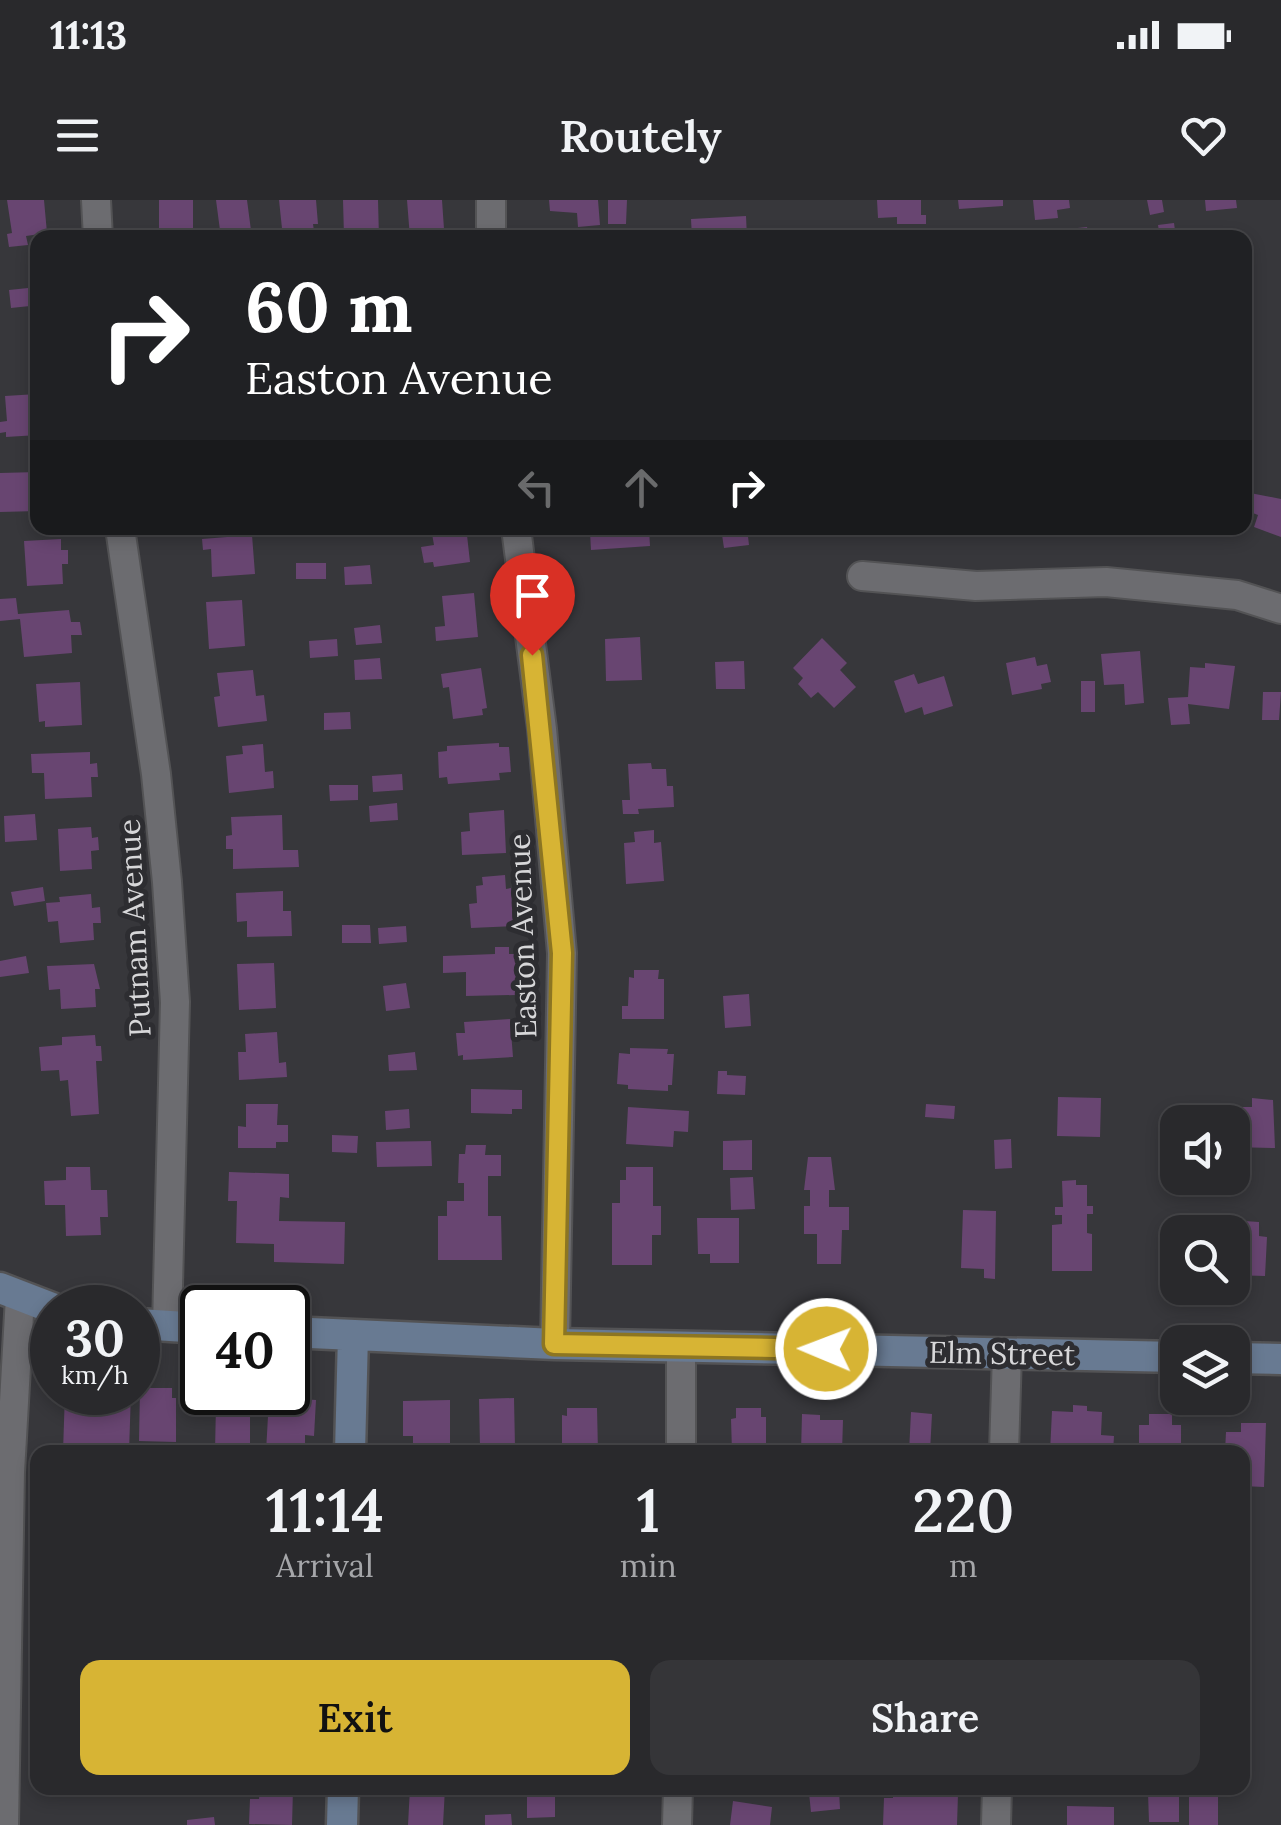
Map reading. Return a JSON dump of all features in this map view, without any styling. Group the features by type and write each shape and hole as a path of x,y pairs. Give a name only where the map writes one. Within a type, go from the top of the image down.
{"street":[{"path":"96,200 98,230"},
{"path":"491,200 491,230"},
{"name":"Putnam Avenue","path":"121,535 156,774 175,1002 155,1285"},
{"name":"Easton Avenue","path":"517,535 542,728 562,953 554,1344"},
{"path":"862,576 976,586 1106,582 1237,594 1281,609"},
{"path":"4,1825 10,1293"},
{"name":"Elm Street","path":"310,1333 554,1344 1160,1357"},
{"path":"350,1445 353,1335"},
{"path":"681,1346 681,1445"},
{"path":"1004,1445 1006,1353"},
{"path":"1250,1358 1281,1359"},
{"path":"342,1825 343,1795"},
{"path":"676,1825 678,1795"},
{"path":"996,1825 997,1795"}],"building":[{"path":"7,200 44,200 47,230 30,230 30,235 26,236 28,245 9,247 7,234 12,233"},
{"path":"159,200 193,200 193,230 159,230"},
{"path":"216,200 247,200 251,230 220,230"},
{"path":"279,200 316,200 318,224 313,224 314,230 282,230"},
{"path":"343,200 378,200 379,230 344,230"},
{"path":"407,200 442,200 444,229 409,230"},
{"path":"549,200 598,200 600,225 578,227 577,213 550,211"},
{"path":"608,200 627,200 626,224 608,224"},
{"path":"877,200 921,200 921,215 926,215 926,224 897,224 897,217 878,218"},
{"path":"958,200 1003,200 1003,206 959,209"},
{"path":"1033,200 1069,200 1070,208 1057,210 1058,218 1035,220"},
{"path":"1147,200 1162,200 1164,212 1150,215"},
{"path":"1205,200 1236,200 1237,208 1206,211"},
{"path":"746,216 747,230 692,230 691,219"},
{"path":"1174,223 1175,230 1159,230 1158,225"},
{"path":"28,288 30,306 11,308 9,290"},
{"path":"30,394 30,436 6,437 6,432 0,433 0,422 7,421 5,396"},
{"path":"30,472 30,511 0,512 0,473"},
{"path":"1252,493 1281,499 1281,537 1254,527 1258,515 1252,513"},
{"path":"252,535 255,574 212,577 211,549 203,550 202,539"},
{"path":"432,535 467,535 470,562 434,567 433,562 424,563 421,547 434,545"},
{"path":"590,535 649,535 650,546 591,550"},
{"path":"722,535 748,535 749,545 724,548"},
{"path":"61,539 61,550 68,550 68,564 62,564 63,584 27,586 24,541"},
{"path":"296,563 326,563 326,579 296,579"},
{"path":"370,565 372,584 345,585 344,567"},
{"path":"474,593 478,637 436,641 435,627 445,626 442,596"},
{"path":"16,598 18,614 69,610 71,622 80,622 82,635 71,635 72,653 24,657 20,619 0,621 0,599"},
{"path":"242,600 245,646 209,649 206,602"},
{"path":"380,625 382,643 356,645 354,628"},
{"path":"640,637 642,680 606,681 605,639"},
{"path":"822,638 847,663 840,670 856,687 834,708 818,692 811,698 798,684 803,678 793,668"},
{"path":"337,639 338,656 310,658 309,641"},
{"path":"1140,651 1144,703 1125,705 1124,684 1104,685 1101,654"},
{"path":"1035,657 1037,666 1047,664 1051,682 1041,684 1042,689 1012,695 1006,663"},
{"path":"380,658 382,679 355,680 354,660"},
{"path":"744,661 745,689 716,689 715,662"},
{"path":"1205,663 1235,666 1229,709 1188,704 1190,724 1171,725 1168,698 1188,697 1190,667 1205,668"},
{"path":"481,668 487,708 482,709 483,715 453,719 449,687 443,688 441,674"},
{"path":"253,670 256,696 264,695 267,721 218,727 214,697 220,696 217,673"},
{"path":"914,674 918,684 944,676 953,706 924,715 922,707 905,713 894,681"},
{"path":"1081,681 1095,681 1095,712 1081,712"},
{"path":"80,682 82,725 45,727 45,721 39,722 36,684"},
{"path":"1263,692 1281,692 1279,720 1262,720"},
{"path":"350,712 351,729 324,730 324,713"},
{"path":"499,743 499,747 509,747 511,772 499,773 500,780 448,784 447,777 439,778 438,752 447,751 447,746"},
{"path":"263,744 265,772 273,771 274,788 229,793 226,756 243,754 242,746"},
{"path":"90,752 90,764 97,763 98,777 91,777 92,797 45,799 44,773 32,773 31,754"},
{"path":"651,763 652,769 666,769 667,786 673,786 674,807 623,814 622,800 630,800 628,764"},
{"path":"402,774 403,790 373,792 372,776"},
{"path":"329,785 358,785 358,800 330,801"},
{"path":"397,803 398,820 370,822 369,806"},
{"path":"504,810 506,853 462,855 461,832 470,831 469,813"},
{"path":"35,814 37,840 5,842 4,816"},
{"path":"282,815 283,850 298,850 299,867 233,869 233,849 226,849 226,836 232,835 231,817"},
{"path":"91,827 92,838 98,837 99,850 91,851 92,869 60,871 58,829"},
{"path":"654,830 654,843 661,842 664,881 626,884 624,843 635,842 634,832"},
{"path":"505,875 506,889 511,888 513,926 471,928 469,904 477,903 476,886 483,885 482,877"},
{"path":"43,887 45,901 14,906 11,892"},
{"path":"283,891 283,911 291,911 292,936 247,937 247,921 237,922 236,893"},
{"path":"91,894 92,908 100,907 101,923 93,923 94,940 60,943 58,921 48,922 46,903 60,902 59,897"},
{"path":"342,925 370,925 371,943 342,943"},
{"path":"406,926 407,942 379,944 378,928"},
{"path":"495,947 509,947 509,954 516,954 516,995 466,996 466,972 443,973 443,956 495,954"},
{"path":"26,956 29,973 0,977 0,961"},
{"path":"274,963 276,1008 239,1010 237,964"},
{"path":"94,964 100,989 95,989 96,1007 61,1009 60,989 49,990 47,966"},
{"path":"634,970 659,970 658,979 664,979 664,1019 622,1019 622,1006 628,1006 629,977 634,978"},
{"path":"406,983 410,1008 386,1011 383,986"},
{"path":"749,994 751,1026 725,1028 723,996"},
{"path":"510,1019 513,1057 463,1060 463,1055 458,1056 456,1033 465,1033 464,1022"},
{"path":"277,1032 279,1063 286,1062 287,1077 239,1080 238,1052 246,1052 245,1034"},
{"path":"95,1035 102,1061 96,1061 99,1114 71,1116 68,1080 60,1081 59,1070 41,1071 39,1047 62,1045 62,1037"},
{"path":"630,1048 668,1049 667,1054 674,1054 668,1091 628,1089 628,1085 617,1084 619,1053 630,1054"},
{"path":"415,1052 417,1070 389,1071 388,1055"},
{"path":"718,1071 746,1076 745,1095 717,1094"},
{"path":"471,1089 522,1090 522,1109 512,1109 512,1114 471,1113"},
{"path":"1058,1097 1101,1098 1100,1137 1057,1136"},
{"path":"1252,1098 1273,1100 1275,1148 1250,1147"},
{"path":"246,1104 278,1104 277,1125 288,1125 288,1142 276,1142 276,1148 238,1148 238,1126 246,1127"},
{"path":"926,1104 955,1106 954,1119 925,1117"},
{"path":"628,1107 689,1111 688,1132 674,1131 673,1147 626,1144"},
{"path":"409,1109 410,1128 386,1130 385,1111"},
{"path":"332,1135 358,1136 357,1153 332,1152"},
{"path":"1011,1139 1012,1168 995,1169 994,1140"},
{"path":"752,1140 752,1170 723,1170 723,1141"},
{"path":"431,1141 432,1166 377,1167 376,1142"},
{"path":"466,1145 486,1145 485,1155 501,1155 501,1176 488,1176 488,1216 501,1216 502,1260 438,1260 438,1216 447,1216 447,1201 464,1201 464,1183 458,1183 459,1154 465,1154"},
{"path":"808,1157 831,1157 835,1190 829,1190 829,1207 849,1207 849,1230 842,1230 841,1264 817,1264 817,1234 804,1234 804,1206 810,1206 810,1190 804,1190"},
{"path":"66,1167 90,1167 91,1190 107,1190 108,1217 100,1217 101,1235 66,1236 65,1205 45,1205 44,1181 66,1180"},
{"path":"626,1167 653,1167 653,1206 661,1206 661,1235 652,1235 652,1265 612,1265 612,1203 620,1203 620,1180 626,1180"},
{"path":"229,1172 289,1174 289,1198 280,1197 279,1221 345,1222 344,1264 274,1262 274,1244 236,1243 237,1201 228,1201"},
{"path":"753,1177 755,1209 731,1210 730,1178"},
{"path":"1076,1180 1076,1185 1087,1185 1087,1206 1093,1206 1093,1214 1087,1214 1087,1233 1092,1234 1092,1271 1052,1271 1052,1225 1062,1224 1062,1215 1055,1215 1055,1207 1063,1207 1062,1181"},
{"path":"963,1210 996,1211 995,1279 984,1278 984,1269 961,1268"},
{"path":"697,1218 739,1218 739,1263 710,1263 710,1254 698,1254"},
{"path":"1250,1221 1259,1222 1259,1236 1267,1237 1265,1276 1250,1276"},
{"path":"160,1388 172,1388 172,1398 176,1398 176,1442 139,1441 139,1415 160,1415"},
{"path":"514,1398 515,1445 480,1445 479,1399"},
{"path":"310,1400 316,1400 314,1436 305,1435 305,1445 266,1445 268,1415 310,1415"},
{"path":"450,1400 450,1445 413,1445 413,1436 403,1436 403,1401"},
{"path":"1073,1405 1102,1412 1101,1435 1114,1436 1113,1445 1050,1445 1052,1411 1073,1412"},
{"path":"567,1408 597,1408 598,1445 562,1445 562,1415 567,1416"},
{"path":"736,1408 761,1408 761,1417 766,1417 766,1445 732,1445 731,1419 736,1418"},
{"path":"911,1412 932,1414 930,1445 909,1445"},
{"path":"802,1414 820,1415 820,1420 843,1420 842,1445 801,1445"},
{"path":"1149,1414 1172,1415 1172,1425 1181,1425 1181,1445 1139,1445 1139,1425 1149,1425"},
{"path":"64,1415 130,1415 129,1445 63,1445"},
{"path":"216,1415 250,1415 250,1445 215,1445"},
{"path":"1241,1423 1266,1423 1264,1487 1250,1486 1250,1445 1225,1445 1226,1432 1241,1432"},
{"path":"259,1795 293,1795 292,1825 249,1824 250,1799 259,1799"},
{"path":"410,1795 445,1795 443,1825 408,1825"},
{"path":"527,1795 555,1795 555,1817 527,1818"},
{"path":"809,1795 839,1795 840,1809 811,1812"},
{"path":"958,1795 957,1825 883,1825 884,1798"},
{"path":"1148,1795 1179,1795 1179,1822 1149,1822"},
{"path":"1189,1795 1218,1795 1218,1825 1189,1825"},
{"path":"733,1801 772,1807 770,1825 730,1825"},
{"path":"1067,1806 1114,1807 1114,1825 1067,1825"},
{"path":"511,1814 512,1825 485,1825 485,1815"},
{"path":"214,1817 215,1825 187,1825 187,1820"}],"route":[{"path":"532,655 562,953 554,1344 826,1349"}]}
